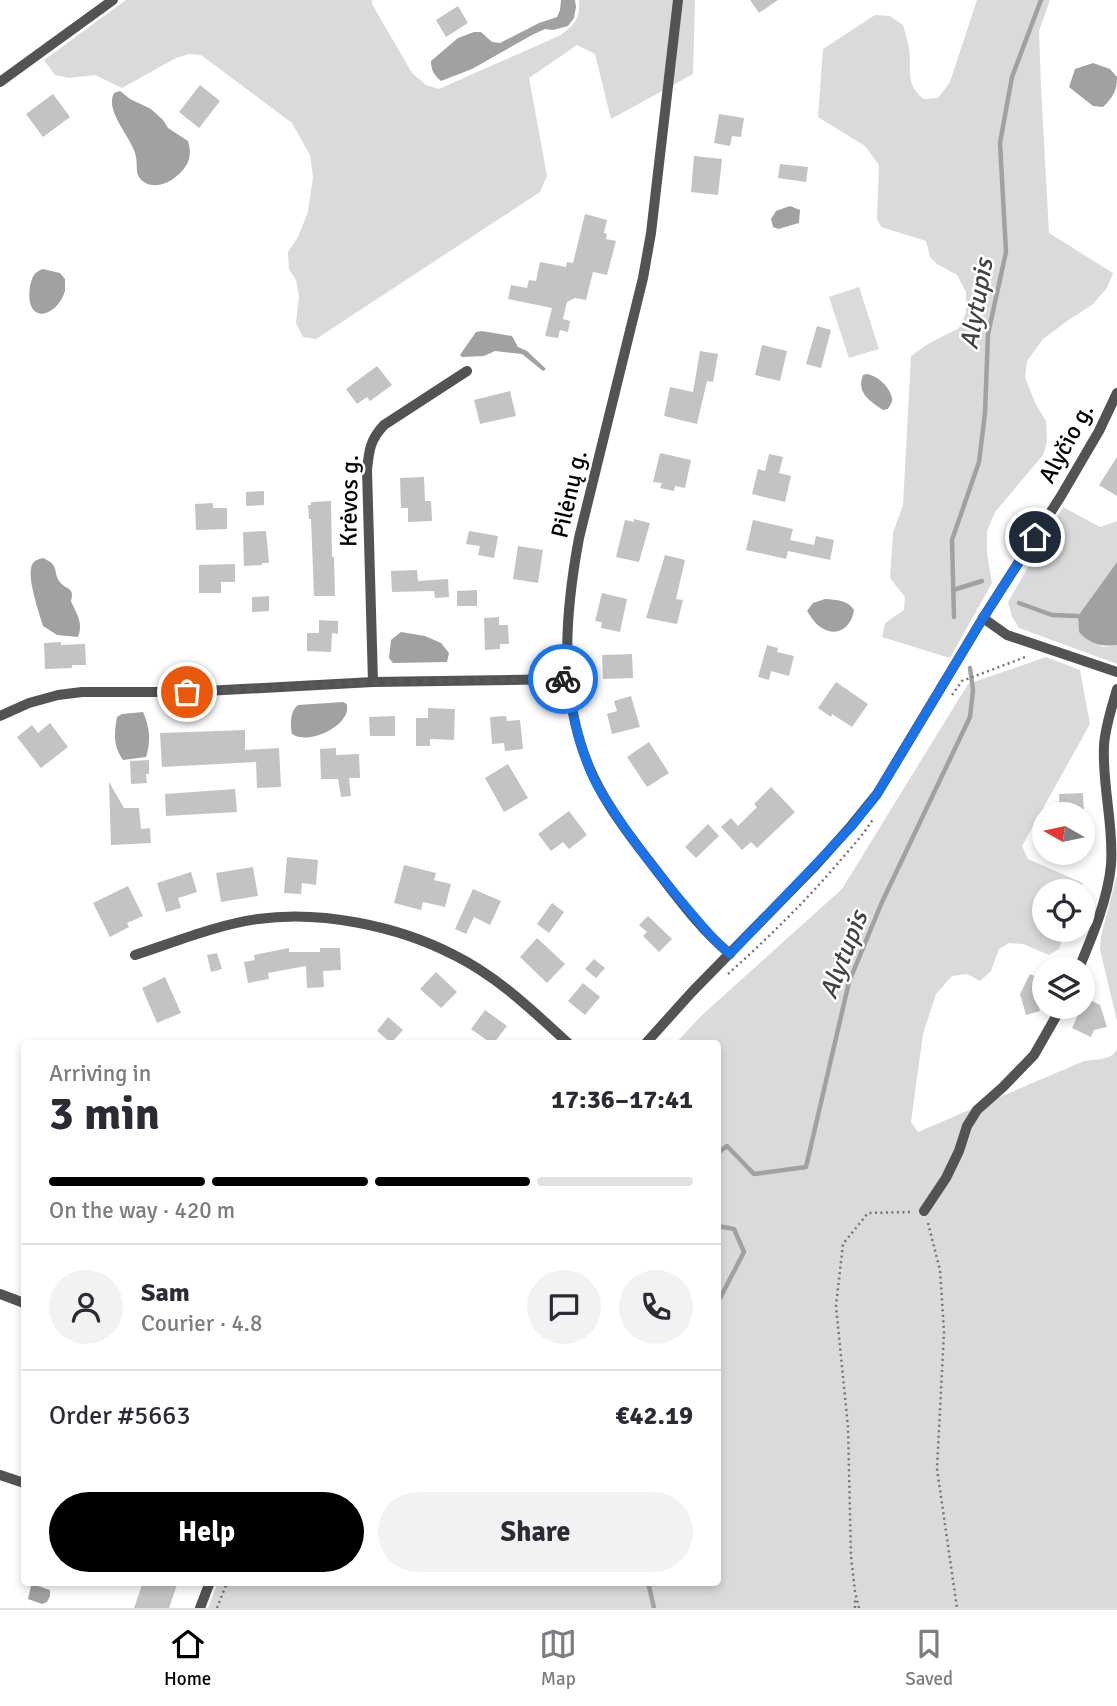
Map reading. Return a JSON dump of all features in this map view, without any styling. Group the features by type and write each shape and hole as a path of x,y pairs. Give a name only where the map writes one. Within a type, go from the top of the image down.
{"street":[{"path":"0,82 113,0"},
{"name":"Pilėnų g.","path":"678,0 645,267 574,566 567,628 567,679 576,726 594,779 639,848 670,889 730,954"},
{"name":"Krėvos g.","path":"373,682 367,470 369,449 374,436 384,425 467,371"},
{"name":"Alyčio g.","path":"649,1040 852,826 877,794 983,618 1061,496 1117,394"},
{"path":"983,618 1007,635 1117,672"},
{"path":"0,716 29,703 82,692 187,692 373,682 567,679"},
{"path":"1084,956 1107,886 1111,865 1104,744 1117,688"},
{"path":"135,955 256,919 305,916 351,921 397,932 455,955 505,988 565,1040"},
{"path":"924,1211 946,1178 960,1151 967,1126 977,1110 1034,1055 1055,1019"},
{"path":"0,1294 21,1302"},
{"path":"0,1475 21,1482"},
{"path":"200,1608 208,1586"}],"path":[{"path":"962,681 1048,649"},
{"path":"857,1608 851,1556 848,1427 836,1306 843,1244 868,1213 924,1211 940,1270 944,1332 937,1469 957,1608"},
{"path":"217,1608 226,1586"}],"shaded area":[{"path":"126,0 372,0 412,73 426,85 439,89 561,35 576,20 579,0 695,0 693,74 611,119 595,54 577,45 529,78 547,176 540,192 316,339 303,337 296,323 299,296 296,280 289,269 288,252 298,237 308,212 313,177 310,155 292,123 201,55 189,54 176,58 122,88 95,75 69,78 55,75 44,60"},
{"path":"561,0 575,0 574,18 568,26 545,29 472,69 441,81 433,72 431,61 458,38 481,32 492,42 500,43 557,17"},
{"path":"977,0 1050,0 1039,31 1049,233 1113,273 1107,288 1092,305 1043,339 1027,361 1025,377 1035,403 1046,421 1047,442 1043,455 995,512 987,531 987,553 992,583 950,658 882,637 885,623 904,610 905,597 890,578 893,533 903,505 911,356 959,328 966,313 966,292 957,275 930,257 926,241 881,227 877,219 879,165 865,146 818,117 823,49 875,15 890,16 903,25 909,47 910,75 914,88 924,99 938,98 950,82"},
{"path":"1093,63 1110,69 1117,77 1114,94 1103,107 1093,106 1069,87 1075,69"},
{"path":"120,91 151,109 168,128 188,141 190,157 185,168 175,178 163,184 150,185 139,177 134,150 113,108 114,93"},
{"path":"790,206 800,210 799,223 778,229 773,227 771,219 776,211"},
{"path":"43,269 60,273 65,279 65,291 55,307 42,314 36,312 29,299 33,277"},
{"path":"859,287 879,349 849,358 829,297"},
{"path":"476,332 512,336 518,347 527,351 546,369 543,371 522,354 495,351 484,356 462,357 460,355"},
{"path":"867,374 879,380 889,390 892,399 888,409 878,407 863,392 861,381 863,375"},
{"path":"1063,507 1100,527 1117,521 1117,562 1078,616 1079,632 1103,647 1117,645 1117,664 1019,628 1012,617 1008,602"},
{"path":"43,558 54,566 60,582 71,591 71,601 80,623 78,637 57,635 43,626 34,593 31,568 36,560"},
{"path":"1117,562 1117,645 1106,646 1092,642 1079,632 1078,616"},
{"path":"825,599 845,602 854,610 853,616 843,629 833,632 822,628 807,611 813,603"},
{"path":"401,632 425,636 441,643 449,653 447,662 393,663 389,658 391,640"},
{"path":"1046,657 1080,670 1090,724 1047,802 1032,802 1032,828 1022,846 1032,865 1042,865 1074,879 1032,879 1032,942 1061,942 1059,949 1049,955 1023,944 1009,943 999,949 991,971 980,981 967,974 952,976 936,994 923,1034 911,1122 918,1132 1084,1061 1107,1058 1117,1049 1117,1608 208,1608 216,1586 721,1586 721,1040 679,1040 700,1017 842,889 968,684"},
{"path":"347,704 346,714 335,727 313,737 298,737 292,734 291,718 298,705"},
{"path":"143,712 149,734 146,757 123,760 115,740 117,717"},
{"path":"1117,875 1117,1021 1100,949"},
{"path":"31,1586 50,1590 47,1602 42,1604 28,1599"}],"building":[{"path":"750,0 778,0 759,13"},
{"path":"458,6 468,23 446,37 436,20"},
{"path":"200,85 220,101 199,128 179,112"},
{"path":"53,94 70,117 43,137 26,114"},
{"path":"719,114 744,118 741,137 732,136 730,146 714,143"},
{"path":"694,156 722,159 718,195 691,192"},
{"path":"780,164 808,167 806,182 778,178"},
{"path":"585,214 607,220 604,233 607,234 606,239 616,241 607,275 593,272 586,300 575,298 567,302 563,319 570,321 568,332 560,330 558,338 545,336 552,308 508,299 511,285 527,288 529,280 536,281 540,262 566,267 567,262 573,263"},
{"path":"817,326 831,330 821,368 806,364"},
{"path":"762,345 787,351 780,381 755,375"},
{"path":"700,351 718,354 713,382 707,381 697,424 664,416 670,387 693,392"},
{"path":"377,366 392,385 370,401 367,397 357,404 346,389"},
{"path":"510,391 516,416 480,424 474,400"},
{"path":"660,453 691,460 685,488 675,486 674,491 660,488 662,483 653,482"},
{"path":"769,454 783,457 779,473 791,476 785,502 752,494 758,469 765,471"},
{"path":"1117,457 1117,496 1099,485"},
{"path":"424,477 425,501 431,501 432,521 408,522 408,508 401,508 400,478"},
{"path":"264,491 264,505 246,506 246,492"},
{"path":"331,501 335,596 314,596 308,505 311,505 311,502"},
{"path":"213,503 213,508 227,508 227,529 196,530 195,504"},
{"path":"634,519 650,523 639,562 616,557 625,520 634,522"},
{"path":"753,520 793,529 790,540 814,545 816,536 834,540 830,560 788,551 786,559 746,550"},
{"path":"266,531 269,563 244,566 243,532"},
{"path":"469,531 498,536 494,558 478,555 480,546 466,544"},
{"path":"518,546 543,550 538,583 513,579"},
{"path":"665,555 685,560 676,599 683,600 677,624 646,618"},
{"path":"235,564 235,582 221,582 221,593 199,593 199,565"},
{"path":"417,570 418,581 448,579 449,597 435,598 434,591 392,592 391,571"},
{"path":"477,590 477,606 457,606 457,591"},
{"path":"602,593 627,599 620,632 601,628 602,622 595,621"},
{"path":"269,596 269,611 252,612 252,597"},
{"path":"499,617 499,625 508,625 509,644 500,644 500,649 485,650 484,618"},
{"path":"319,620 338,621 338,634 332,633 331,652 307,651 307,633 319,633"},
{"path":"61,642 61,645 85,644 86,665 45,669 44,643"},
{"path":"767,645 778,648 777,652 794,656 789,676 771,671 769,680 758,677"},
{"path":"632,654 633,678 603,679 602,655"},
{"path":"836,682 868,704 852,727 818,708"},
{"path":"631,696 640,727 612,734 607,714 617,711 614,701"},
{"path":"428,708 455,709 454,740 430,739 430,746 416,746 416,718 428,718"},
{"path":"395,716 395,736 370,736 369,717"},
{"path":"506,716 507,721 520,720 523,749 505,751 504,743 492,744 490,717"},
{"path":"50,723 68,747 41,768 17,737 32,725 38,733"},
{"path":"245,730 245,750 279,748 281,787 257,788 256,762 162,767 160,733"},
{"path":"649,742 669,773 647,787 627,757"},
{"path":"336,748 336,755 359,754 360,778 349,778 351,796 341,797 338,779 321,779 320,749"},
{"path":"149,760 147,783 131,784 130,761"},
{"path":"508,764 528,798 504,812 485,778"},
{"path":"109,782 124,808 139,808 141,829 150,828 151,843 111,845"},
{"path":"771,787 795,812 757,848 751,842 742,850 721,827 731,818 738,826 757,807 754,804"},
{"path":"235,789 237,812 166,816 165,794"},
{"path":"1083,793 1083,802 1059,802 1059,794"},
{"path":"569,811 587,835 569,849 563,842 551,851 538,834"},
{"path":"708,824 719,836 696,858 685,847"},
{"path":"287,857 318,860 316,885 302,883 301,894 284,893"},
{"path":"404,865 436,873 434,880 451,884 445,907 423,902 421,910 394,903"},
{"path":"253,867 258,896 221,902 216,873"},
{"path":"191,872 197,892 178,898 181,908 166,912 157,883"},
{"path":"128,886 143,916 127,923 129,927 110,937 93,903"},
{"path":"473,889 501,901 490,925 474,917 466,934 455,929"},
{"path":"552,903 564,912 549,933 537,924"},
{"path":"648,916 672,939 659,952 643,936 647,932 639,925"},
{"path":"537,938 565,964 547,983 520,957"},
{"path":"289,948 289,952 320,952 320,948 340,948 341,970 323,971 324,987 307,988 306,966 268,973 269,979 248,983 244,962 255,960 254,955"},
{"path":"217,953 222,969 211,972 207,955"},
{"path":"594,959 605,968 596,978 585,969"},
{"path":"436,972 457,992 441,1008 420,989"},
{"path":"1030,974 1032,975 1032,1013 1026,1015 1020,994"},
{"path":"165,977 181,1013 157,1023 142,988"},
{"path":"583,983 600,997 585,1015 568,1001"},
{"path":"1095,1002 1100,1005 1107,1027 1094,1030 1091,1037 1072,1028 1076,1019 1095,1019"},
{"path":"485,1010 507,1026 496,1040 487,1040 471,1029"},
{"path":"388,1017 403,1030 394,1040 388,1040 377,1031"},
{"path":"142,1586 177,1586 169,1608 134,1608"}],"waterway":[{"name":"Alytupis","path":"954,617 952,540 979,462 985,413 988,334 1006,252 1000,143 1012,77 1041,0"},
{"path":"953,590 982,581"},
{"path":"1019,603 1052,615 1078,616"},
{"name":"Alytupis","path":"721,1151 727,1146 754,1174 806,1167 849,982 882,902 970,717 973,690 970,668"},
{"name":"Alytupis","path":"721,1227 734,1229 744,1252 721,1296"},
{"name":"Alytupis","path":"649,1586 654,1608"}],"way so far":[{"path":"187,692 373,682 563,679"}],"route":[{"path":"563,679 567,679 576,726 594,779 611,807 670,889 730,954 852,826 877,794 1035,537"}]}
